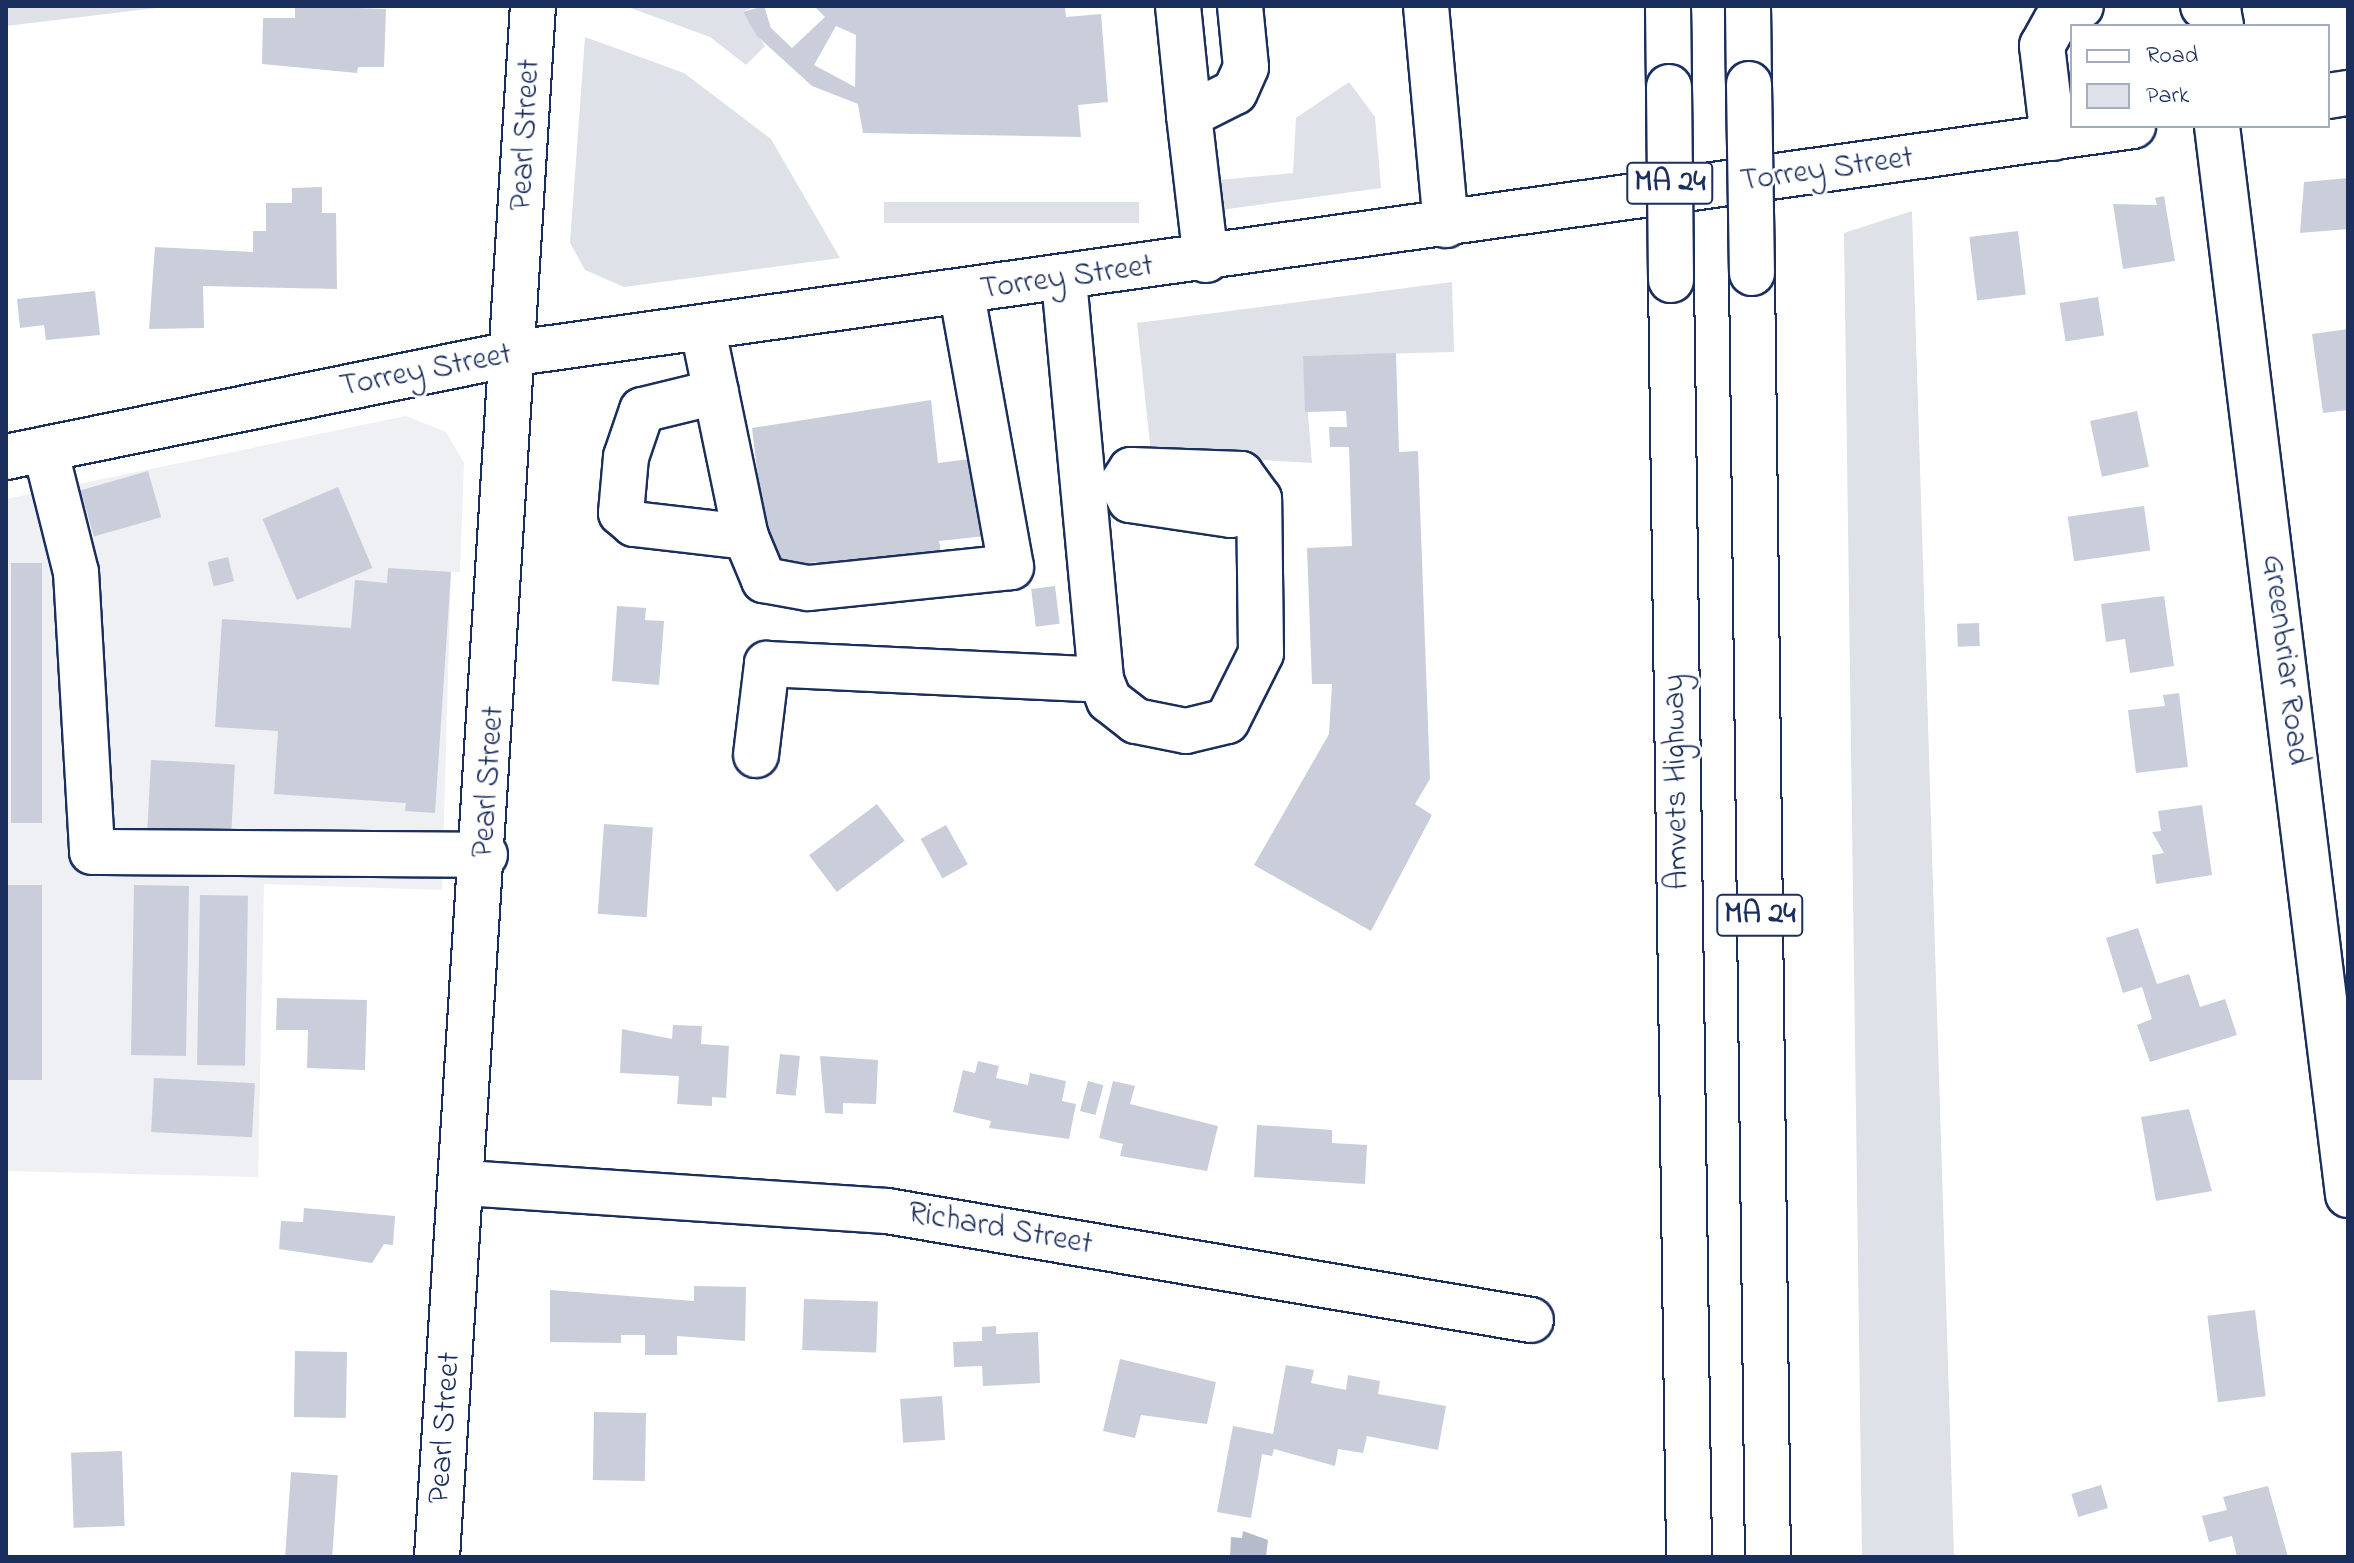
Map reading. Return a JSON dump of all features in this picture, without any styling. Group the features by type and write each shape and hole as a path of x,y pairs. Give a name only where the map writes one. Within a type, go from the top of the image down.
{"main road":[{"name":"Pearl Street","path":"437,1557 485,855 516,353 533,6"},
{"path":"1178,6 1206,260"},
{"path":"1189,115 1235,92 1246,67 1240,6"},
{"path":"1426,6 1446,225"},
{"name":"Amvets Highway","path":"1668,6 1689,1557"},
{"name":"MA 24","path":"1748,6 1768,1557"},
{"path":"2053,138 2042,46 2056,21 2081,6"},
{"name":"Torrey Street","path":"26,453 516,353 1064,280 2120,128"},
{"name":"Greenbriar Road","path":"2217,128 2348,1195"},
{"path":"1064,280 1103,484 1101,680 1109,700 1136,721 1186,731 1227,721 1261,653 1259,499 1231,515 1130,500 1103,484"},
{"path":"703,330 746,537 764,580 808,588 1011,567 962,294"},
{"path":"716,392 642,410 626,457 621,513 634,524 746,537"},
{"path":"26,453 76,572 92,852 485,855"},
{"path":"756,755 767,664 1101,680"},
{"name":"Richard Street","path":"464,1183 887,1211 1531,1320"}],"shaded area":[{"path":"406,416 446,432 464,463 460,572 451,572 442,890 264,884 258,1177 6,1171 6,499"}],"green space":[{"path":"6,6 173,6 6,26"},
{"path":"625,6 755,6 743,12 765,46 746,65 710,37"},
{"path":"585,37 684,73 771,139 840,258 624,287 585,270 570,243"},
{"path":"1349,82 1375,117 1381,188 1199,213 1208,181 1293,173 1296,118"},
{"path":"884,202 1139,202 1139,223 884,223"},
{"path":"1912,211 1954,1557 1862,1557 1844,233"},
{"path":"1452,282 1454,352 1303,356 1312,463 1151,453 1137,323"}],"water":[{"path":"1243,1531 1268,1540 1266,1557 1230,1557 1231,1537 1242,1538"}],"building":[{"path":"295,6 386,9 384,67 358,67 357,73 262,64 263,18 295,18"},
{"path":"764,6 771,28 792,48 825,17 814,6 1065,6 1066,17 1101,14 1108,102 1078,105 1081,137 863,133 858,104 812,86 757,36 743,12","holes":["836,26 856,35 855,87 814,65"]},
{"path":"2348,178 2348,229 2300,233 2304,182"},
{"path":"322,187 322,213 336,213 337,289 203,286 204,328 149,329 155,247 253,252 253,231 266,231 266,203 292,203 292,188"},
{"path":"2164,196 2175,261 2123,269 2113,204 2157,205 2155,198"},
{"path":"2018,231 2026,295 1977,300 1969,237"},
{"path":"95,291 100,335 46,340 44,325 20,328 17,299"},
{"path":"2098,297 2104,336 2066,342 2059,303"},
{"path":"2348,329 2348,410 2323,413 2312,334"},
{"path":"1396,353 1399,452 1418,451 1430,779 1415,804 1432,815 1371,931 1254,865 1329,734 1332,684 1312,684 1307,548 1352,546 1349,447 1330,447 1329,427 1347,427 1346,411 1305,412 1303,356"},
{"path":"931,400 938,463 977,458 986,536 939,541 942,559 817,574 816,562 769,568 752,428"},
{"path":"2137,411 2149,467 2102,477 2090,421"},
{"path":"148,471 161,517 94,536 81,490"},
{"path":"338,487 372,568 297,600 263,519"},
{"path":"2144,506 2150,551 2074,561 2068,517"},
{"path":"228,557 234,581 214,586 208,562"},
{"path":"11,563 42,563 42,823 11,823"},
{"path":"388,568 451,572 435,813 405,811 406,803 274,794 278,731 215,727 222,619 351,628 355,580 387,583"},
{"path":"1055,586 1060,624 1036,627 1031,589"},
{"path":"2164,596 2174,666 2130,673 2125,639 2106,642 2101,604"},
{"path":"617,606 646,608 645,620 664,621 659,685 612,681"},
{"path":"1979,623 1980,646 1958,647 1957,624"},
{"path":"2179,693 2188,767 2136,773 2128,710 2165,706 2163,695"},
{"path":"151,760 235,764 231,832 147,828"},
{"path":"877,804 905,841 837,892 809,855"},
{"path":"2202,805 2212,875 2156,884 2152,855 2164,853 2152,832 2161,831 2158,811"},
{"path":"604,824 653,827 647,917 598,914"},
{"path":"946,825 968,864 942,878 921,839"},
{"path":"6,885 42,885 42,1080 6,1080"},
{"path":"134,885 189,886 186,1056 131,1055"},
{"path":"200,895 248,896 245,1066 197,1065"},
{"path":"2138,928 2157,984 2189,974 2200,1007 2225,999 2237,1035 2150,1062 2137,1025 2152,1019 2142,987 2123,993 2106,938"},
{"path":"277,998 367,1000 365,1070 307,1068 308,1030 276,1030"},
{"path":"673,1025 702,1026 701,1044 729,1046 726,1098 712,1097 712,1106 677,1104 679,1076 620,1073 622,1029 672,1039"},
{"path":"780,1054 800,1056 796,1096 776,1094"},
{"path":"820,1056 878,1060 876,1104 843,1103 843,1114 825,1113"},
{"path":"978,1061 999,1066 996,1078 1028,1085 1030,1073 1066,1081 1062,1101 1076,1104 1069,1139 989,1128 991,1121 953,1112 963,1070 975,1073"},
{"path":"154,1078 255,1083 252,1137 151,1132"},
{"path":"1088,1081 1103,1085 1095,1115 1080,1111"},
{"path":"1113,1081 1135,1086 1130,1104 1218,1126 1207,1171 1120,1156 1123,1144 1099,1138"},
{"path":"2189,1109 2212,1191 2156,1201 2141,1117"},
{"path":"1257,1125 1332,1130 1332,1143 1367,1145 1365,1184 1254,1177"},
{"path":"304,1208 395,1216 393,1245 384,1244 372,1263 279,1249 281,1221 303,1222"},
{"path":"694,1286 746,1287 745,1341 677,1336 677,1355 645,1355 645,1335 621,1335 621,1343 550,1342 550,1290 694,1301"},
{"path":"804,1299 878,1302 876,1353 802,1350"},
{"path":"2255,1310 2266,1396 2218,1402 2207,1316"},
{"path":"996,1326 996,1334 1038,1332 1040,1383 983,1386 982,1366 954,1367 953,1342 982,1341 982,1327"},
{"path":"295,1351 347,1352 346,1418 294,1417"},
{"path":"1120,1359 1216,1382 1207,1424 1141,1415 1135,1438 1103,1431"},
{"path":"1286,1365 1314,1370 1311,1383 1346,1390 1348,1375 1380,1381 1378,1394 1446,1406 1438,1450 1367,1436 1363,1453 1338,1449 1335,1466 1274,1449 1272,1456 1262,1454 1251,1518 1217,1512 1233,1426 1273,1434"},
{"path":"942,1396 945,1440 903,1443 900,1399"},
{"path":"594,1412 646,1413 645,1481 593,1480"},
{"path":"122,1451 125,1526 74,1528 71,1453"},
{"path":"291,1472 338,1475 332,1557 285,1555"},
{"path":"2101,1485 2108,1508 2078,1517 2071,1494"},
{"path":"2268,1486 2288,1557 2237,1557 2232,1536 2209,1542 2202,1516 2227,1510 2223,1497"}]}
